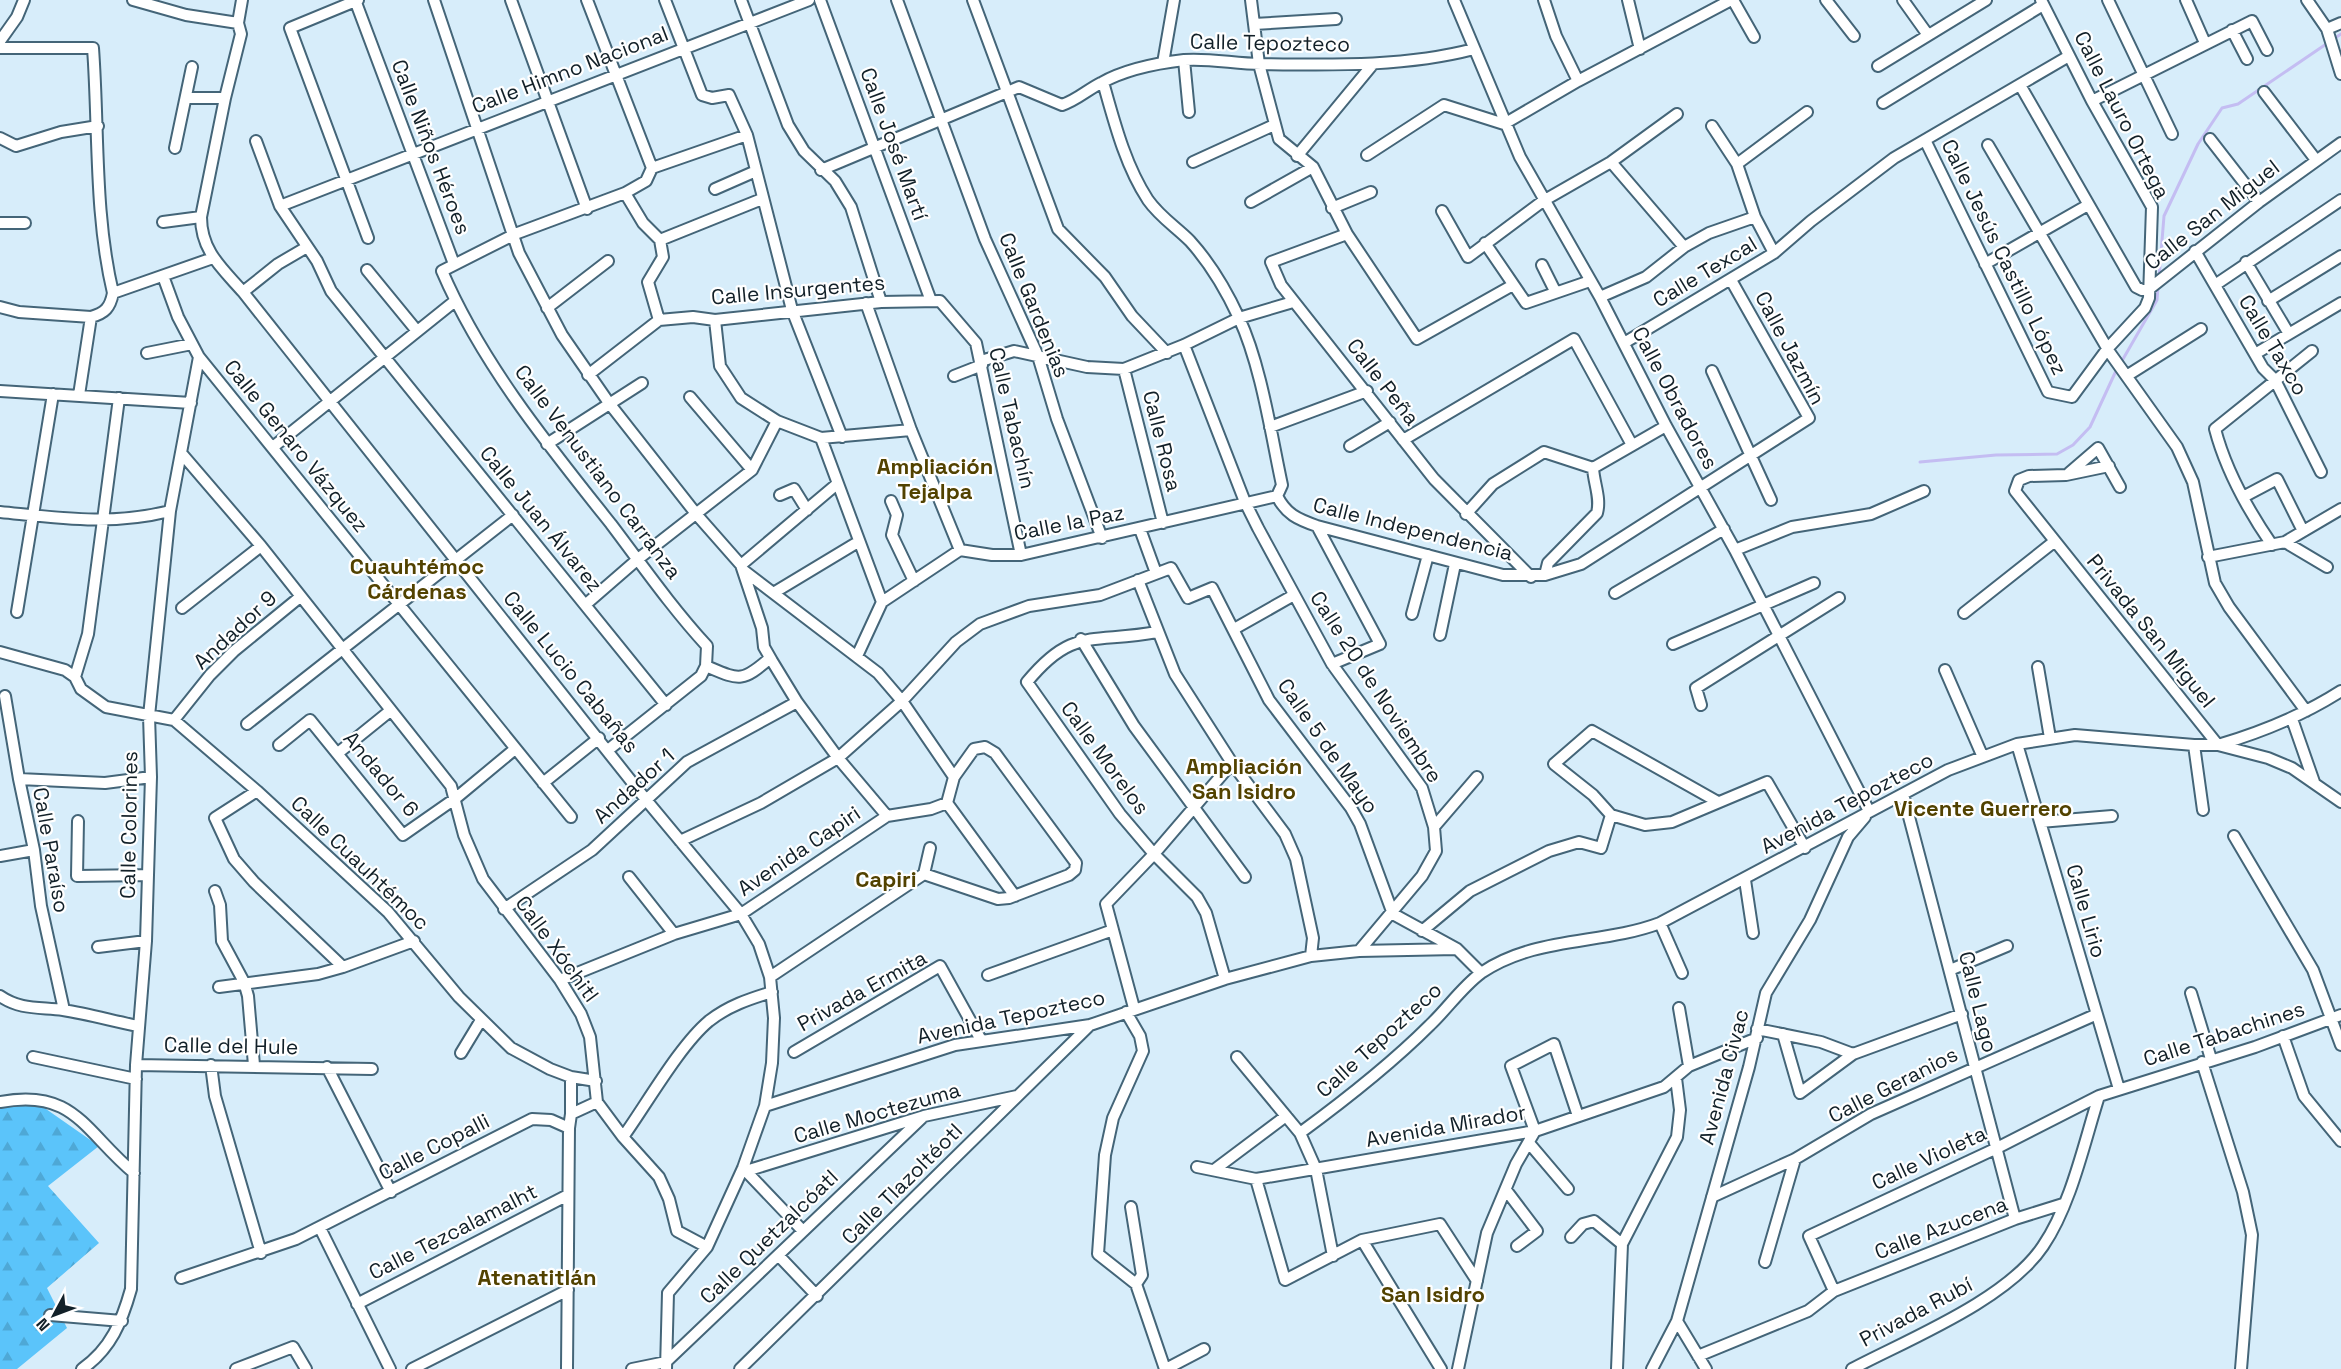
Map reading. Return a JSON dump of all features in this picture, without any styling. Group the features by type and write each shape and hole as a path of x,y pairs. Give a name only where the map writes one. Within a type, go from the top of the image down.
{"street":[{"path":"0,41 17,17 24,0"},
{"path":"133,0 186,15 238,23"},
{"path":"163,222 201,217 225,98 241,34 238,23 242,0"},
{"path":"356,0 290,28 368,238"},
{"name":"Calle Niños Héroes","path":"356,0 453,264 442,271 455,301"},
{"path":"434,0 515,234 519,253 547,308 588,375 697,515 742,567 878,673 902,701 954,777"},
{"path":"512,0 586,209"},
{"path":"453,264 515,234 586,209 625,193 646,181 651,168 587,0"},
{"path":"665,0 681,48 702,95 712,98 729,95 747,135 792,310 842,437"},
{"path":"741,0 788,125 804,151 821,170 835,181 851,207 881,302"},
{"name":"Calle Himno Nacional","path":"280,206 547,100 809,0"},
{"name":"Calle José Martí","path":"819,0 935,301"},
{"name":"Calle Gardenias","path":"897,0 985,239 1038,356 1057,419 1102,538"},
{"path":"973,0 1058,229 1105,277 1132,316 1167,353"},
{"path":"1163,63 1174,0"},
{"path":"1251,0 1259,64 1279,139 1313,167 1347,234 1418,339 1513,285"},
{"name":"Calle Obradores","path":"1454,0 1504,124 1543,201 1600,297 1666,426 1735,550 1869,811"},
{"path":"1544,0 1556,36 1578,81"},
{"path":"1628,0 1640,49"},
{"path":"1367,155 1444,105 1504,124 1578,81 1732,0 1754,37"},
{"path":"1826,0 1854,36"},
{"path":"1903,0 1928,35"},
{"path":"1878,66 1986,0"},
{"path":"2108,0 2172,134"},
{"path":"2186,0 2205,43"},
{"path":"2307,0 2327,30 2341,74"},
{"path":"1883,103 2042,2"},
{"name":"Calle Lauro Ortega","path":"2042,2 2092,101 2152,207 2152,286"},
{"path":"1254,24 1336,19"},
{"path":"2092,101 2252,21 2267,50"},
{"path":"2327,30 2341,22"},
{"path":"2232,30 2247,59"},
{"path":"0,48 93,48 100,216 113,293 111,305 102,314 91,317 19,312 0,307"},
{"name":"Calle Tepozteco","path":"1006,92 1019,87 1062,105 1073,101 1102,82 1163,63 1184,60 1215,58 1259,64 1373,64 1434,58 1474,49"},
{"name":"Calle Texcal","path":"1624,343 1774,254 1866,178 1925,140 2069,56"},
{"path":"1184,60 1189,112"},
{"path":"1297,156 1373,64"},
{"path":"175,148 192,67"},
{"path":"1102,82 1119,136 1147,199 1160,216 1189,240 1205,261 1239,318 1270,427 1282,485 1277,496"},
{"path":"2020,85 2136,287 2142,290 2152,286"},
{"path":"821,170 1006,92"},
{"path":"2264,92 2316,160"},
{"path":"186,98 225,98"},
{"path":"1737,164 1807,112"},
{"path":"1442,211 1468,257 1543,201 1611,162 1677,114"},
{"path":"1193,162 1274,125"},
{"path":"0,138 16,146 61,132 98,126"},
{"path":"1712,126 1737,164 1755,217 1774,254"},
{"path":"651,168 747,135"},
{"path":"2210,139 2259,202"},
{"name":"Calle Jesús Castillo López","path":"1925,140 2048,392"},
{"name":"Calle Juan Álvarez","path":"256,141 280,206 332,291 666,705"},
{"name":"Calle San Miguel","path":"2048,392 2072,397 2145,308 2152,286 2195,250 2341,143"},
{"path":"1988,145 2109,351 2177,447 2193,482 2215,583 2229,607 2306,711"},
{"path":"1611,162 1684,247"},
{"path":"1251,202 1313,167"},
{"path":"715,189 756,171"},
{"path":"1332,208 1371,192"},
{"path":"588,375 659,320 648,282 663,257 660,240 643,223 625,193"},
{"path":"660,240 762,199"},
{"path":"2215,285 2341,200"},
{"path":"1985,264 2088,205"},
{"name":"Calle Lucio Cabañas","path":"201,217 201,235 213,258 243,292 328,402 599,738 647,801 741,914"},
{"path":"1600,297 1646,277 1684,247 1709,233 1755,217"},
{"path":"0,223 25,223"},
{"name":"Calle Peña","path":"1347,234 1271,262 1281,285 1367,391 1403,440 1466,514 1531,577"},
{"path":"1485,243 1526,303 1590,280"},
{"path":"243,292 278,264 307,247"},
{"name":"Calle Taxco","path":"2195,250 2263,368 2275,380 2321,472"},
{"path":"2268,301 2341,256"},
{"path":"113,293 213,258"},
{"path":"547,308 608,261"},
{"path":"2246,262 2268,301 2294,332"},
{"path":"1542,266 1555,291"},
{"path":"367,270 417,331"},
{"path":"164,276 177,317 199,357"},
{"name":"Calle Jazmín","path":"1701,488 1809,418 1731,280"},
{"path":"273,447 455,301"},
{"name":"Calle Venustiano Carranza","path":"455,301 491,362 548,444 706,646 706,666"},
{"name":"Calle Insurgentes","path":"659,320 693,317 715,320 866,303 935,301"},
{"name":"Calle Tabachín","path":"935,301 976,343 1022,555"},
{"path":"954,376 1014,351 1087,367 1124,369 1167,353 1239,318 1293,302"},
{"path":"857,656 882,602 960,550 911,430 866,303"},
{"path":"2255,354 2341,303"},
{"path":"79,395 91,317"},
{"path":"715,320 720,366 741,398 777,421 821,438 911,430"},
{"path":"2125,372 2202,329"},
{"path":"1403,440 1574,339 1632,445"},
{"path":"147,353 192,344"},
{"name":"Calle 20 de Noviembre","path":"1184,345 1245,502 1294,595 1332,664 1422,788 1434,827 1436,851 1395,915"},
{"path":"2272,545 2243,497 2220,448 2215,429 2312,351"},
{"name":"Calle Colorines","path":"82,1369 95,1360 113,1338 122,1321 131,1289 136,1065 146,941 151,777 149,716 170,511 199,357"},
{"name":"Calle Genaro Vázquez","path":"199,357 572,817"},
{"name":"Calle Rosa","path":"1124,369 1163,523"},
{"path":"1712,371 1772,500"},
{"path":"548,444 642,383"},
{"path":"0,391 191,403"},
{"path":"1270,427 1367,391"},
{"path":"17,612 53,394"},
{"path":"75,677 88,634 119,398"},
{"path":"690,398 752,470"},
{"path":"585,605 638,559 752,470 777,421"},
{"path":"1350,446 1390,422"},
{"path":"1466,514 1493,484 1544,452 1593,468 1666,426"},
{"path":"821,438 882,602"},
{"path":"2066,475 2098,448 2120,487"},
{"name":"Calle Xóchitl","path":"182,454 261,546 442,774 456,798 464,835 483,879 560,980 582,1014 590,1037 597,1102"},
{"path":"2066,475 2109,466"},
{"path":"1545,575 1548,564 1597,513 1600,502 1594,486 1593,468"},
{"name":"Privada San Miguel","path":"2066,475 2029,476 2019,480 2015,491 2218,745"},
{"path":"2243,497 2277,479 2303,531"},
{"path":"742,567 837,484"},
{"name":"Calle Independencia","path":"1277,496 1283,509 1294,518 1317,526 1455,564 1503,575 1531,577 1562,572 1581,564 1701,488"},
{"path":"780,495 794,489 807,510"},
{"path":"1735,550 1792,527 1872,514 1924,491"},
{"name":"Calle la Paz","path":"960,550 992,555 1022,555 1277,496"},
{"path":"891,501 897,515 892,535 914,580"},
{"path":"2208,557 2285,542 2341,509"},
{"path":"0,512 33,513 101,522 137,519 170,511"},
{"path":"247,724 513,515"},
{"path":"1615,593 1721,524"},
{"path":"1317,526 1380,644 1332,664"},
{"path":"680,841 761,803 838,758 902,701 942,655 980,624 1029,606 1100,595 1156,573 1140,529"},
{"path":"1964,613 2055,541"},
{"path":"775,592 858,542"},
{"path":"2285,542 2327,567"},
{"path":"182,608 261,546"},
{"path":"1412,614 1428,555"},
{"path":"1440,635 1455,564"},
{"path":"742,567 762,628 764,647 770,658 797,702 838,758 887,816"},
{"name":"Calle 5 de Mayo","path":"1156,573 1172,568 1188,598 1212,588 1271,703 1351,808 1360,824 1395,915"},
{"path":"1138,580 1175,674 1232,763 1285,834 1296,859 1313,938 1311,956"},
{"path":"1673,644 1814,583"},
{"path":"1234,629 1294,595"},
{"name":"Andador 9","path":"174,720 210,675 234,651 300,597"},
{"path":"1701,705 1696,688 1839,598"},
{"name":"Calle Morelos","path":"1157,632 1124,638 1081,639 1060,648 1027,682 1079,758 1154,854 1184,881 1206,912 1225,979"},
{"path":"1081,639 1150,749 1245,878"},
{"path":"0,652 65,670 75,677 81,689 94,701 106,707 174,720"},
{"path":"608,750 701,676 706,666 736,679 751,675 770,658"},
{"path":"2038,667 2050,738"},
{"path":"1945,670 1982,755"},
{"path":"2218,745 2262,732 2292,719 2341,691"},
{"name":"Calle Paraíso","path":"5,696 5,729 19,779 34,850 41,906 64,1010"},
{"name":"Andador 1","path":"504,909 571,867 647,801 687,762 797,702"},
{"path":"338,753 390,711"},
{"path":"2292,719 2314,782"},
{"name":"Calle Cuauhtémoc","path":"174,720 257,790 380,904 414,941 459,997 511,1048 571,1077 596,1081"},
{"name":"Andador 6","path":"279,745 310,720 403,835 456,798"},
{"path":"1718,802 1592,732 1554,764 1593,795 1611,815 1645,825 1672,822 1767,782 1804,848"},
{"name":"Avenida Tepozteco","path":"1481,973 1543,945 1614,937 1660,923 1745,880 1869,811 1982,755 2017,744 2050,738 2097,735 2194,745 2218,745 2268,758 2292,768 2341,802"},
{"path":"543,783 599,738"},
{"name":"Calle Lirio","path":"2017,744 2095,1015 2119,1089"},
{"path":"2194,745 2203,810"},
{"path":"924,874 998,899 1015,896 1069,876 1075,870 1076,863 995,753 985,747 974,748 954,777 946,804 1015,896"},
{"path":"456,798 515,749"},
{"path":"1204,1349 1166,1369 1136,1284 1098,1254 1106,1155 1111,1127 1143,1051 1130,1010 1106,904 1154,854 1232,763"},
{"path":"19,779 105,783 151,777"},
{"path":"1434,827 1477,777"},
{"path":"257,790 215,818 234,859 254,882 343,968"},
{"name":"Calle Lago","path":"1903,794 2016,1219"},
{"name":"Avenida Capiri","path":"666,1366 668,1293 708,1247 744,1170 765,1106 772,1063 772,992 770,977 759,944 741,914 887,816 931,809 946,804"},
{"name":"Avenida Civac","path":"1652,1369 1677,1321 1757,1034 1766,993 1810,920 1848,837 1869,811"},
{"path":"1422,931 1470,891 1549,851 1578,842 1600,848 1611,815"},
{"path":"2040,822 2112,816"},
{"path":"78,820 77,876 148,875"},
{"path":"2234,836 2313,970 2337,1017 2341,1046"},
{"path":"770,977 924,874 930,848"},
{"path":"0,856 34,850"},
{"path":"629,877 674,934"},
{"path":"1745,880 1753,933"},
{"path":"215,891 220,905 222,941 244,982 248,996 254,1065"},
{"path":"560,980 674,934 741,914"},
{"path":"1364,951 1395,915 1457,949 1481,973"},
{"path":"1660,923 1682,973"},
{"path":"988,975 1113,930"},
{"path":"98,947 146,941"},
{"path":"219,987 318,974 343,968 414,941"},
{"path":"1950,970 2007,946"},
{"name":"Avenida Tepozteco","path":"765,1106 955,1045 1090,1025 1225,979 1311,956 1364,951 1457,949"},
{"name":"Privada Ermita","path":"794,1052 940,966 981,1040"},
{"name":"Calle Tepozteco","path":"1300,1133 1355,1093 1429,1026 1481,973"},
{"path":"623,1137 693,1038 708,1022 740,1002 772,992"},
{"path":"2191,993 2252,1234 2241,1369"},
{"path":"0,996 13,1005 24,1008 64,1010 138,1026"},
{"path":"1679,1008 1689,1066"},
{"path":"1784,1034 1800,1093 1854,1054 1962,1014"},
{"name":"Calle Geranios","path":"1712,1197 1795,1159 1871,1114 2095,1015"},
{"name":"Calle Tabachines","path":"2119,1089 2337,1017"},
{"path":"461,1053 481,1020"},
{"name":"Calle Tlazoltéotl","path":"740,1369 817,1296 1090,1025"},
{"path":"1757,1034 1784,1034 1821,1042 1854,1054"},
{"name":"Avenida Mirador","path":"1197,1167 1256,1179 1535,1131 1664,1087 1689,1066 1757,1034"},
{"path":"2283,1036 2304,1096 2341,1141"},
{"path":"1458,1369 1487,1233 1516,1164 1535,1131 1511,1066 1554,1044 1578,1116"},
{"path":"1237,1056 1300,1133 1316,1169 1333,1256"},
{"path":"33,1057 136,1079"},
{"name":"Calle del Hule","path":"136,1065 254,1065 372,1069"},
{"path":"211,1065 215,1096 261,1252"},
{"path":"327,1068 391,1192"},
{"path":"567,1369 571,1077"},
{"path":"1617,1369 1622,1244 1677,1137 1680,1110 1676,1078"},
{"name":"Calle Violeta","path":"1834,1291 1809,1236 1997,1148 2099,1096 2119,1089"},
{"name":"Calle Moctezuma","path":"744,1170 924,1116 1019,1095"},
{"path":"2063,1204 2099,1096"},
{"path":"0,1102 23,1097 60,1104 134,1173"},
{"path":"571,1114 597,1102 623,1137 659,1177 669,1199 677,1231 708,1247"},
{"name":"Calle Quetzalcóatl","path":"666,1366 924,1116"},
{"path":"1215,1170 1286,1116"},
{"name":"Calle Copalli","path":"181,1278 296,1239 532,1119 551,1120 569,1128"},
{"path":"1529,1143 1568,1189"},
{"path":"1765,1262 1795,1159"},
{"path":"744,1170 803,1231"},
{"path":"1256,1179 1285,1280 1362,1240 1440,1224 1477,1281"},
{"path":"1506,1190 1537,1231 1517,1246"},
{"name":"Calle Tezcalamalht","path":"357,1304 568,1195"},
{"name":"Calle Azucena","path":"1698,1356 1808,1311 1834,1291 2016,1219 2063,1204"},
{"name":"Privada Rubí","path":"1852,1369 1976,1305 2024,1268 2043,1246 2063,1204"},
{"path":"1131,1207 1142,1275 1136,1284"},
{"path":"1571,1237 1583,1224 1594,1221 1622,1244"},
{"path":"320,1228 390,1369"},
{"path":"1362,1240 1441,1369"},
{"path":"778,1255 817,1296"},
{"path":"412,1369 568,1290"},
{"path":"50,1315 122,1321"},
{"path":"1677,1321 1706,1369"},
{"path":"236,1369 293,1347 306,1369"},
{"path":"632,1369 666,1366"}],"green space":[{"path":"36,1102 99,1146 48,1186 99,1243 47,1288 67,1328 17,1369 0,1369 0,1105"}],"waterway":[{"path":"2159,278 2164,216 2198,144 2222,108 2238,104 2341,34"},
{"path":"1920,462 1996,455 2057,454 2073,445 2090,427 2115,373 2157,300 2158,287"}],"district":[{"name":"Ampliación Tejalpa","path":"935,479"},
{"name":"Cuauhtémoc Cárdenas","path":"417,578"},
{"name":"Ampliación San Isidro","path":"1244,778"},
{"name":"Vicente Guerrero","path":"1983,808"},
{"name":"Capiri","path":"886,879"},
{"name":"Atenatitlán","path":"537,1277"},
{"name":"San Isidro","path":"1433,1294"}]}
